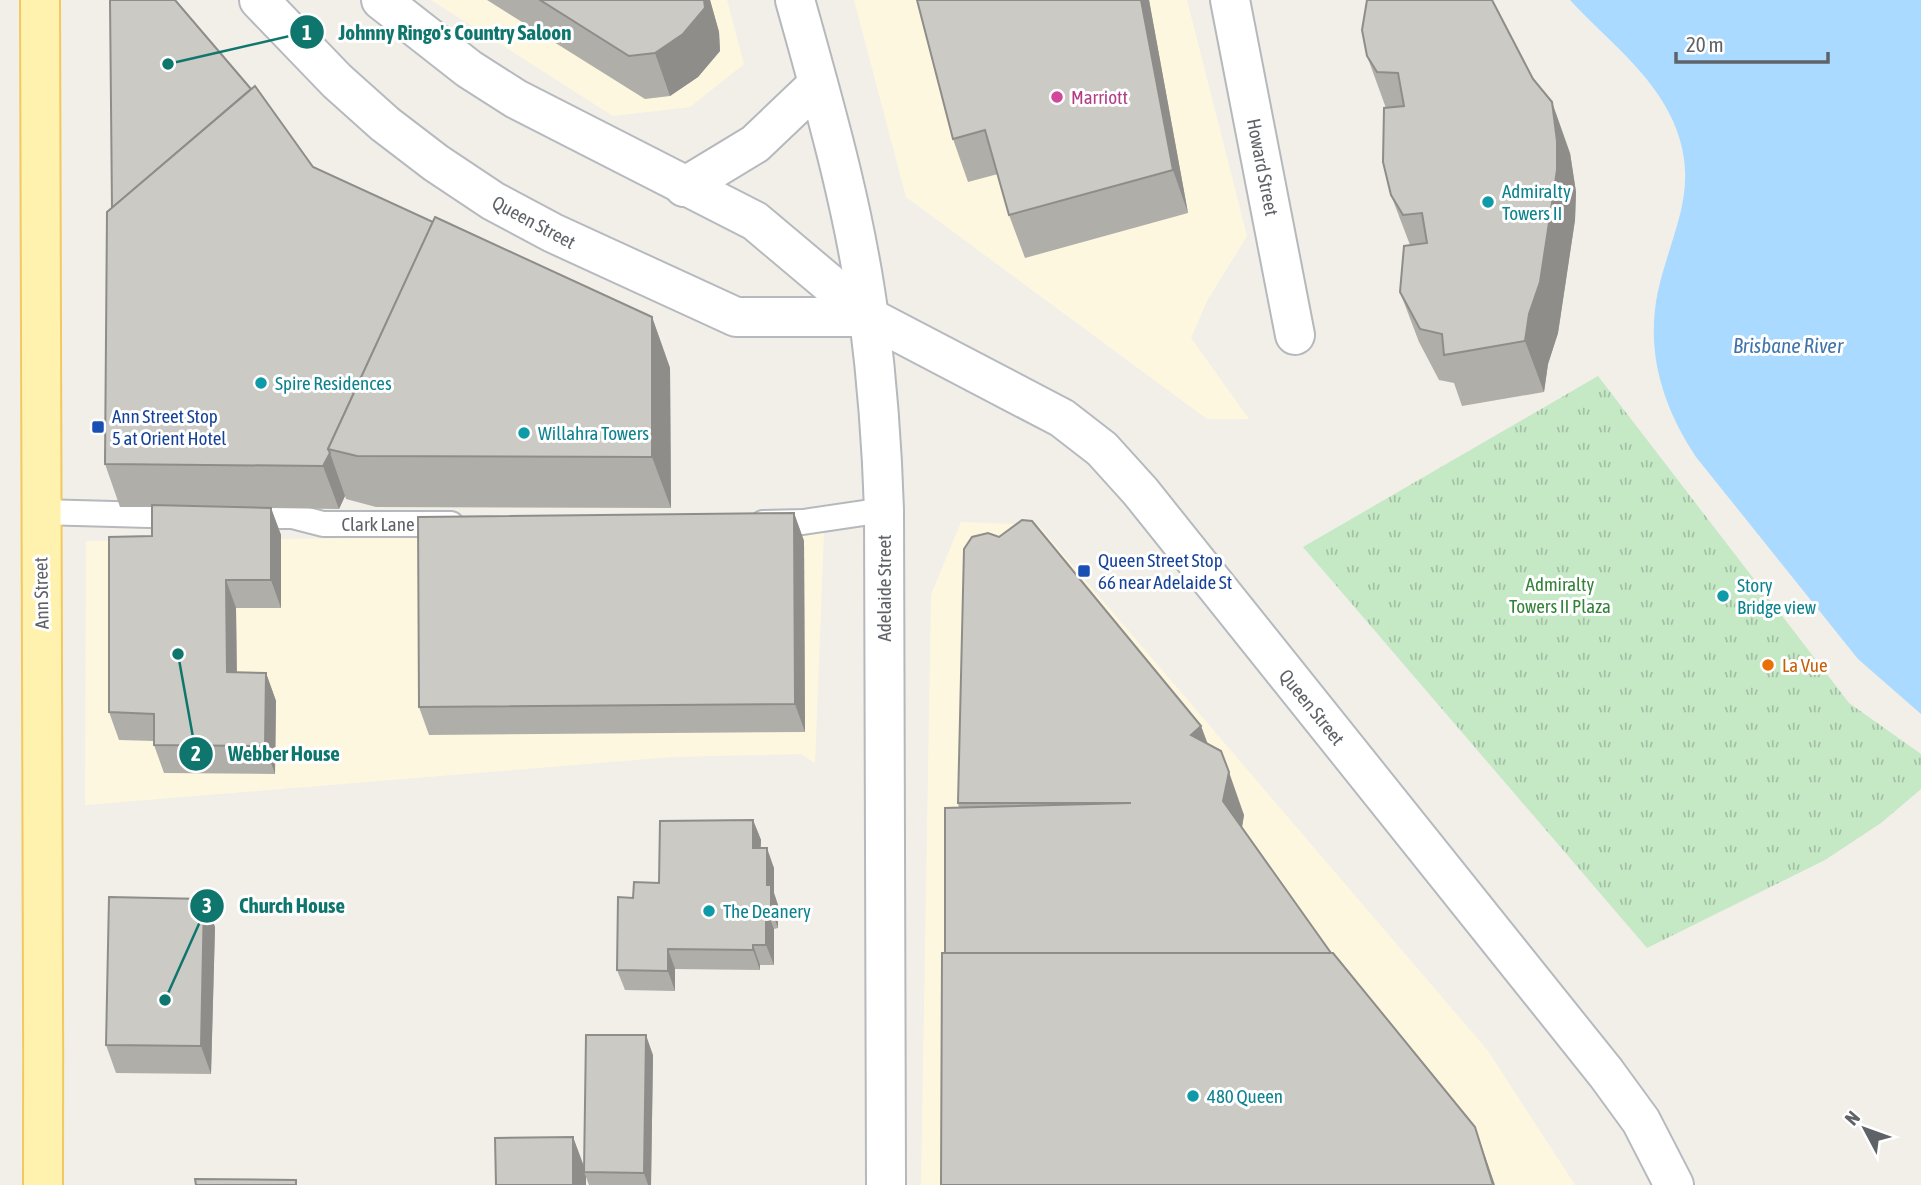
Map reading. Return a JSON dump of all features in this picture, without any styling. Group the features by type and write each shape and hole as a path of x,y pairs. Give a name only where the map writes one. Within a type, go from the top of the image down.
{"main road":[{"name":"Ann Street","path":"40,0 40,512 46,906 43,1185"},
{"name":"Queen Street","path":"259,0 337,81 385,124 436,163 493,201 553,233 736,317 869,317"},
{"name":"Queen Street","path":"381,0 459,61 516,99 770,231 869,317 1081,430 1121,468 1606,1073 1641,1121 1674,1185"},
{"name":"Adelaide Street","path":"795,0 844,186 869,317 884,510 886,1185"},
{"name":"Howard Street","path":"1230,0 1295,335"},
{"path":"684,187 755,144 818,84"}],"lane":[{"path":"736,523 791,523 884,510"},
{"name":"Clark Lane","path":"40,512 292,516 323,524 475,524"}],"shaded area":[{"path":"431,0 727,0 744,64 690,107 613,116"},
{"path":"854,0 1187,0 1247,236 1207,301 1191,338 1249,419 1207,419 906,197"},
{"path":"961,522 1038,525 1488,1051 1575,1185 921,1185 931,595"},
{"path":"824,533 815,763 801,754 672,757 85,805 86,541"}],"green space":[{"name":"Admiralty Towers II Plaza","path":"1598,376 1849,703 1921,754 1921,789 1881,823 1825,860 1647,948 1303,547"}],"water":[{"name":"Brisbane River","path":"1570,0 1921,0 1921,714 1858,659 1696,457 1674,419 1660,378 1654,336 1658,291 1682,208 1685,187 1681,145 1673,121 1653,87"}],"building":[{"path":"110,0 175,0 251,89 112,208"},
{"path":"540,0 704,0 705,8 683,34 655,53 629,56"},
{"name":"Marriott","path":"917,0 1141,0 1173,170 1009,215 985,130 953,139"},
{"name":"Admiralty Towers II","path":"1367,0 1492,0 1533,79 1552,102 1557,141 1557,170 1540,282 1529,314 1525,341 1444,355 1442,334 1420,329 1400,292 1404,246 1427,243 1422,213 1403,215 1391,195 1383,162 1384,108 1404,106 1398,73 1377,72 1367,56 1362,30"},
{"name":"Spire Residences","path":"255,86 313,167 433,222 328,449 330,453 323,466 105,464 107,212"},
{"name":"Willahra Towers","path":"435,217 652,317 652,457 357,456 328,449"},
{"path":"152,505 271,508 271,580 226,580 227,672 266,673 265,746 154,745 154,714 109,712 109,537 152,536"},
{"path":"794,513 795,704 419,707 418,517"},
{"path":"1022,520 1032,521 1201,726 1191,735 1221,751 1229,772 1223,801 1331,953 945,953 945,808 1131,803 958,803 964,549 972,537 988,533 999,537"},
{"name":"The Deanery","path":"753,820 753,848 767,848 767,885 771,885 771,909 766,909 766,945 753,945 753,950 668,949 668,971 617,970 618,897 633,898 634,882 659,883 660,821"},
{"path":"109,897 204,899 201,1046 106,1045"},
{"name":"480 Queen","path":"942,953 1333,953 1475,1127 1493,1185 941,1185"},
{"path":"586,1035 646,1035 644,1173 584,1172"},
{"path":"573,1137 573,1185 496,1185 495,1138"},
{"path":"195,1179 296,1180 296,1185 196,1185"}],"place":[{"name":"Johnny Ringo's Country Saloon","path":"168,64"},
{"name":"Marriott","path":"1057,97"},
{"name":"Admiralty Towers II","path":"1488,202"},
{"name":"Spire Residences","path":"261,383"},
{"name":"Ann Street Stop 5 at Orient Hotel","path":"98,427"},
{"name":"Willahra Towers","path":"524,433"},
{"name":"Queen Street Stop 66 near Adelaide St","path":"1084,571"},
{"name":"Story Bridge view","path":"1723,596"},
{"name":"Webber House","path":"178,654"},
{"name":"La Vue","path":"1768,665"},
{"name":"The Deanery","path":"709,911"},
{"name":"Church House","path":"165,1000"},
{"name":"480 Queen","path":"1193,1096"}]}
